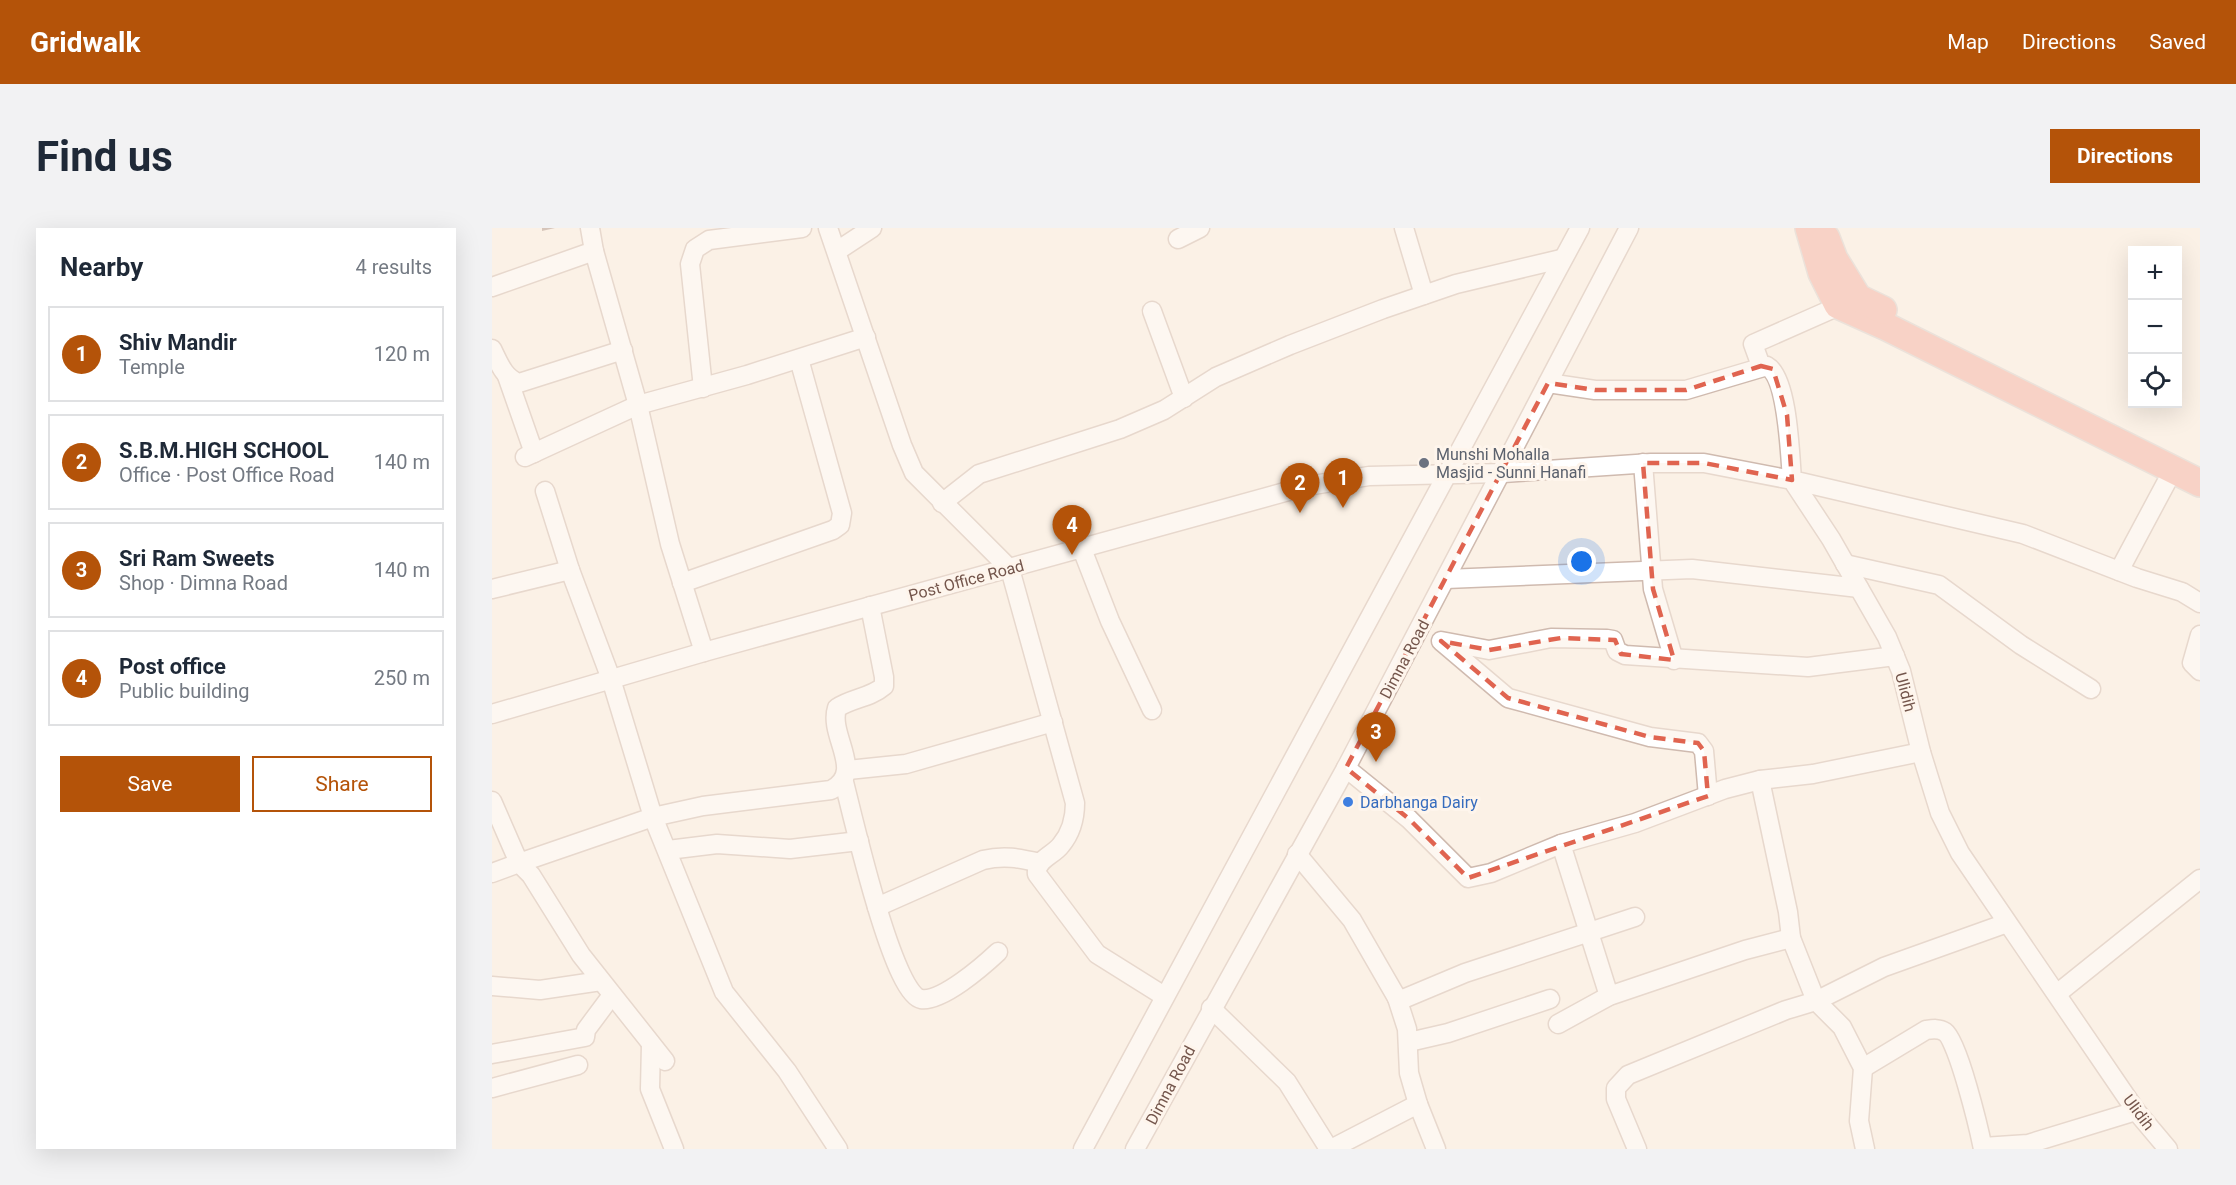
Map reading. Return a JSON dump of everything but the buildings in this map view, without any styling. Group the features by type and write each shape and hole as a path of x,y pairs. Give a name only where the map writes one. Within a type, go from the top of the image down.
{"highway":[{"path":"1809,228 1822,273 1848,302 1887,327 2200,483"},
{"path":"1823,228 1848,302 2200,464"}],"street":[{"path":"590,228 594,251 638,405 670,544 704,652"},
{"path":"703,388 690,264 695,249 709,240 802,228"},
{"path":"828,228 902,445 914,473 1010,569 1075,803 1075,816 1063,843 1036,868 1040,880 1097,954 1164,996"},
{"path":"837,251 872,228"},
{"path":"1178,239 1200,228"},
{"path":"1404,228 1424,295"},
{"path":"1083,1149 1580,228"},
{"name":"Dimna Road","path":"1135,1149 1211,1008 1346,768 1503,473 1629,228"},
{"path":"492,287 594,251"},
{"path":"942,503 979,474 1120,429 1164,410 1216,377 1252,360 1456,284 1562,259"},
{"path":"1761,366 1753,344 1848,302"},
{"path":"1152,311 1184,398"},
{"path":"492,349 507,376 529,455 638,405 703,388 866,337"},
{"path":"507,376 519,383 529,381 622,350"},
{"path":"682,583 833,531 840,525 842,513 799,359"},
{"path":"1548,383 1595,390 1686,390 1761,366 1773,369 1787,415 1792,480"},
{"path":"1643,463 1653,590 1674,660"},
{"path":"1503,473 1643,463 1704,464 1792,480 2023,534 2119,571 2182,592 2200,603"},
{"path":"2119,571 2173,470"},
{"name":"Post Office Road","path":"492,714 704,652 1307,486 1369,476 1503,473"},
{"name":"Ulidih","path":"1792,480 1845,564 1895,656 1921,752 1945,823 1960,853 2058,993 2136,1111 2168,1149"},
{"path":"545,491 570,570 611,679 653,817 724,992 787,1071 838,1149"},
{"path":"1082,549 1110,621 1152,710"},
{"path":"1845,564 1927,580 1939,585 2021,645 2091,689"},
{"path":"1446,579 1692,569 1859,588"},
{"path":"492,589 570,570"},
{"path":"870,606 884,686 876,693 846,702 837,708 834,718 859,841 877,907 898,969 912,994 919,999 930,998 945,992 976,971 998,952"},
{"path":"1421,627 1508,698 1650,737 1698,743 1704,751 1708,796"},
{"path":"2200,635 2192,663 2200,671"},
{"path":"1441,642 1489,650 1551,638 1607,639 1613,640 1621,654 1674,660 1808,667 1895,656"},
{"path":"492,873 653,817 704,806 831,790 846,776 906,764 1053,722"},
{"path":"1346,768 1409,819 1468,878 1491,873 1561,844 1635,823 1708,796 1761,780 1812,774 1921,752"},
{"path":"1761,780 1788,912 1791,938 1816,1001 1842,1027 1855,1048 1863,1068 1859,1122 1865,1149"},
{"path":"492,801 519,863 531,875 581,955 665,1061"},
{"path":"668,850 717,844 790,849 859,841"},
{"path":"1561,844 1610,996"},
{"path":"1297,854 1352,920 1397,998 1409,1042 1409,1073 1418,1104 1436,1149"},
{"path":"877,907 983,860 1000,856 1015,856 1040,863"},
{"path":"2058,993 2197,889"},
{"path":"1397,998 1403,999 1465,973 1635,917"},
{"path":"1637,1149 1616,1099 1616,1088 1621,1080 1786,1010 1816,1001 1884,967 2007,923"},
{"path":"1558,1023 1610,996 1745,950 1791,938"},
{"path":"492,986 540,990 607,988"},
{"path":"492,1054 585,1037 586,1030 607,988"},
{"path":"1409,1042 1448,1033 1550,999"},
{"path":"1211,1008 1287,1082 1330,1149 1418,1104"},
{"path":"1863,1068 1926,1030 1937,1029 1945,1032 1954,1047 1983,1148 2028,1144 2136,1111"},
{"path":"651,1044 650,1089 675,1149"},
{"path":"492,1088 578,1065"}],"highlighted area":[{"path":"1761,366 1773,369 1787,415 1792,480 1704,463 1643,463 1653,589 1674,660 1621,654 1615,640 1561,638 1489,650 1441,641 1508,698 1650,737 1698,743 1704,751 1708,796 1468,878 1409,819 1346,768 1548,383 1595,390 1686,390"}],"place":[{"name":"Munshi Mohalla Masjid - Sunni Hanafi","path":"1424,463"},
{"name":"Shiv Mandir","path":"1343,508"},
{"name":"S.B.M.HIGH SCHOOL","path":"1300,513"},
{"name":"Post office","path":"1072,555"},
{"name":"Sri Ram Sweets","path":"1376,762"},
{"name":"Darbhanga Dairy","path":"1348,802"}]}
